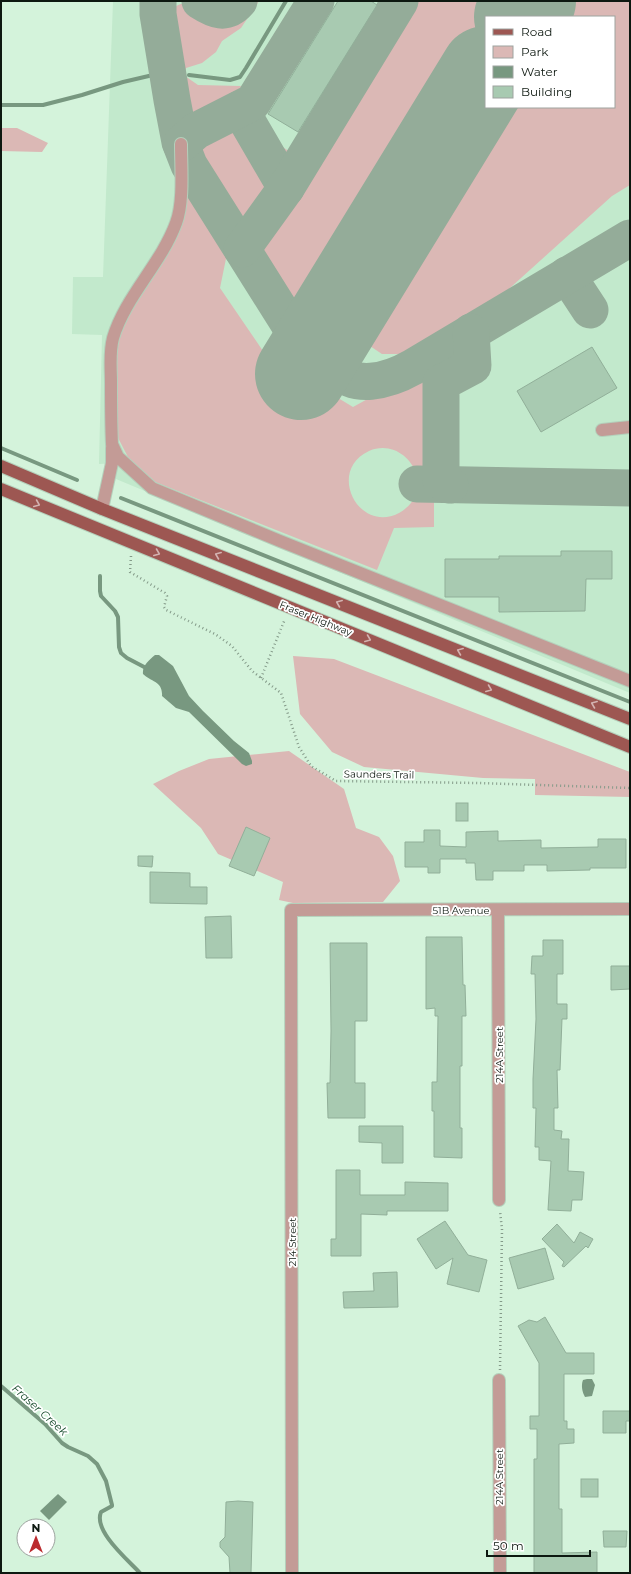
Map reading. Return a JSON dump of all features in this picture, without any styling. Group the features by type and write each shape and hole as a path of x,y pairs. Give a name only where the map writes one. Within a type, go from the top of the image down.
{"main road":[{"path":"1,466 102,509 630,719"},
{"name":"Fraser Highway","path":"1,489 630,747"}],"street":[{"path":"102,509 112,463 110,352 113,338 128,305 153,268 177,222 180,207 181,144"},
{"path":"602,430 630,427"},
{"path":"112,444 118,457 152,488 280,541 630,681"},
{"name":"51B Avenue","path":"291,910 630,909"},
{"name":"214 Street","path":"291,910 292,1573"},
{"name":"214A Street","path":"498,910 499,1200"},
{"name":"214A Street","path":"498,1380 500,1573"}],"path":[{"name":"Saunders Trail","path":"131,556 130,572 165,592 166,596 164,607 166,610 215,634 232,646 252,671 281,692 299,747 311,766 336,781 478,783 630,788"},
{"path":"261,678 285,619"},
{"path":"498,1380 501,1362 502,1236 499,1200"}],"shaded area":[{"path":"113,1 630,1 630,693 116,479 117,463 99,464 102,335 72,334 73,277 103,277"}],"green space":[{"path":"243,1 259,1 241,28 222,41 216,52 202,63 186,68 185,76 198,85 241,86 232,104 208,114 186,120 180,99 167,27 169,16 174,8 182,4 194,4 214,12 227,13 238,8"},
{"path":"407,1 502,1 493,16 485,16 485,29 321,296 296,303 283,293 272,281 255,254 254,248"},
{"path":"556,1 630,1 630,185 612,196 491,305 410,354 382,354 364,342 360,321 490,108 615,108 615,16 547,16"},
{"path":"221,125 238,130 271,186 246,231 239,233 192,153 203,135"},
{"path":"1,128 17,128 48,143 42,152 1,151"},
{"path":"273,144 278,145 292,154 292,158 281,165 270,152 270,147"},
{"path":"185,178 229,244 220,288 265,354 353,407 424,368 433,377 431,474 417,475 410,462 404,456 392,449 384,448 369,451 356,460 350,472 349,485 353,497 361,508 371,515 384,517 399,513 411,503 417,490 434,490 434,527 394,528 377,570 155,482 139,470 128,457 116,434 113,357 121,325 164,255"},
{"path":"293,656 334,659 630,772 630,797 535,795 535,779 483,778 364,767 332,752 300,714"},
{"path":"289,751 344,789 356,828 379,837 393,856 400,881 383,902 293,903 279,900 283,882 218,854 201,828 153,784 179,771 209,759"}],"water":[{"path":"155,655 159,655 173,666 189,696 234,741 249,753 252,764 246,766 242,764 189,712 176,708 162,696 161,687 143,674 148,661"},
{"path":"592,1379 595,1385 592,1396 585,1397 582,1384 583,1380"},
{"path":"58,1494 67,1502 51,1518 47,1518 40,1511"}],"building":[{"path":"338,1 371,1 377,5 298,132 268,114"},
{"path":"592,347 617,388 541,432 517,391"},
{"path":"561,551 612,551 612,579 586,579 585,611 499,612 499,597 445,597 445,559 499,559 499,556 561,556"},
{"path":"456,803 468,803 468,821 456,821"},
{"path":"246,827 270,838 254,876 229,866"},
{"path":"424,830 440,830 440,846 466,847 466,832 498,831 498,841 541,840 541,848 598,847 598,839 626,839 626,868 590,868 590,870 547,871 547,865 524,865 524,871 493,871 493,880 476,880 475,863 466,863 466,859 440,859 440,873 428,873 428,867 405,867 405,842 424,842"},
{"path":"138,856 153,856 152,867 138,866"},
{"path":"150,872 190,873 190,887 207,887 207,904 150,903"},
{"path":"231,916 232,958 206,958 205,917"},
{"path":"426,937 462,937 463,985 465,985 466,1016 462,1016 462,1066 460,1066 460,1128 462,1128 462,1158 434,1157 434,1111 432,1111 432,1082 437,1082 438,1016 435,1016 435,1008 426,1009"},
{"path":"543,940 563,940 563,974 557,974 557,1004 567,1004 567,1019 562,1019 560,1070 557,1070 558,1108 554,1108 554,1130 562,1131 561,1139 569,1139 568,1171 584,1172 582,1200 572,1200 571,1211 548,1210 551,1161 539,1160 539,1147 535,1147 536,1108 533,1108 533,1079 536,1019 535,974 531,974 532,956 543,956"},
{"path":"330,943 367,943 367,1021 355,1021 355,1083 365,1083 365,1118 328,1118 327,1083 330,1083 331,1031"},
{"path":"611,966 630,966 630,989 611,990"},
{"path":"359,1126 403,1126 403,1163 382,1163 382,1143 359,1142"},
{"path":"336,1170 360,1170 360,1195 405,1195 405,1182 448,1183 448,1211 387,1211 387,1215 361,1214 361,1256 331,1256 331,1239 336,1239"},
{"path":"445,1221 468,1255 487,1260 479,1292 447,1284 453,1258 436,1269 417,1239"},
{"path":"557,1224 574,1243 580,1232 593,1239 588,1248 586,1246 564,1267 562,1266 564,1262 542,1239"},
{"path":"545,1248 554,1279 518,1289 509,1258"},
{"path":"397,1272 398,1307 344,1308 343,1292 374,1291 373,1273"},
{"path":"545,1317 566,1353 594,1353 594,1374 564,1374 564,1421 567,1421 567,1429 574,1429 574,1443 559,1444 559,1509 562,1509 562,1553 597,1552 597,1573 534,1573 534,1459 537,1459 537,1429 530,1429 530,1416 539,1416 539,1363 518,1326 529,1320 537,1322"},
{"path":"603,1411 630,1411 630,1421 626,1421 626,1433 603,1433"},
{"path":"581,1479 598,1479 598,1497 581,1497"},
{"path":"226,1502 253,1502 251,1573 230,1573 229,1557 220,1547 220,1542 225,1537"},
{"path":"603,1531 627,1531 626,1547 604,1547"}],"waterway":[{"path":"189,75 230,80 240,77 286,1"},
{"path":"1,105 43,105 153,75"},
{"path":"1,448 77,480"},
{"path":"121,498 630,702"},
{"path":"100,576 101,596 115,611 118,617 119,647 121,653 127,658 148,669"},
{"name":"Fraser Creek","path":"1,1386 45,1424 62,1443 88,1456 97,1464 106,1481 112,1505 101,1512 100,1520 102,1528 113,1545 140,1573"}],"taxiway":[{"path":"158,1 158,14 172,100 180,142 189,165 289,324 300,332 310,334 320,331 332,323"},
{"path":"200,1 210,7 220,10 229,9 239,1"},
{"path":"181,144 196,131 253,102 316,1"},
{"path":"242,249 286,188 400,1"},
{"path":"240,109 286,188"},
{"path":"332,323 326,344 328,354 333,364 341,373 350,379 360,381 371,381 393,376 413,367 630,238"},
{"path":"567,275 590,310"},
{"path":"450,485 445,484 441,480 441,383 473,366 471,332"},
{"path":"417,484 630,488"}],"runway":[{"path":"521,16 530,1"},
{"path":"301,374 485,74"}]}
